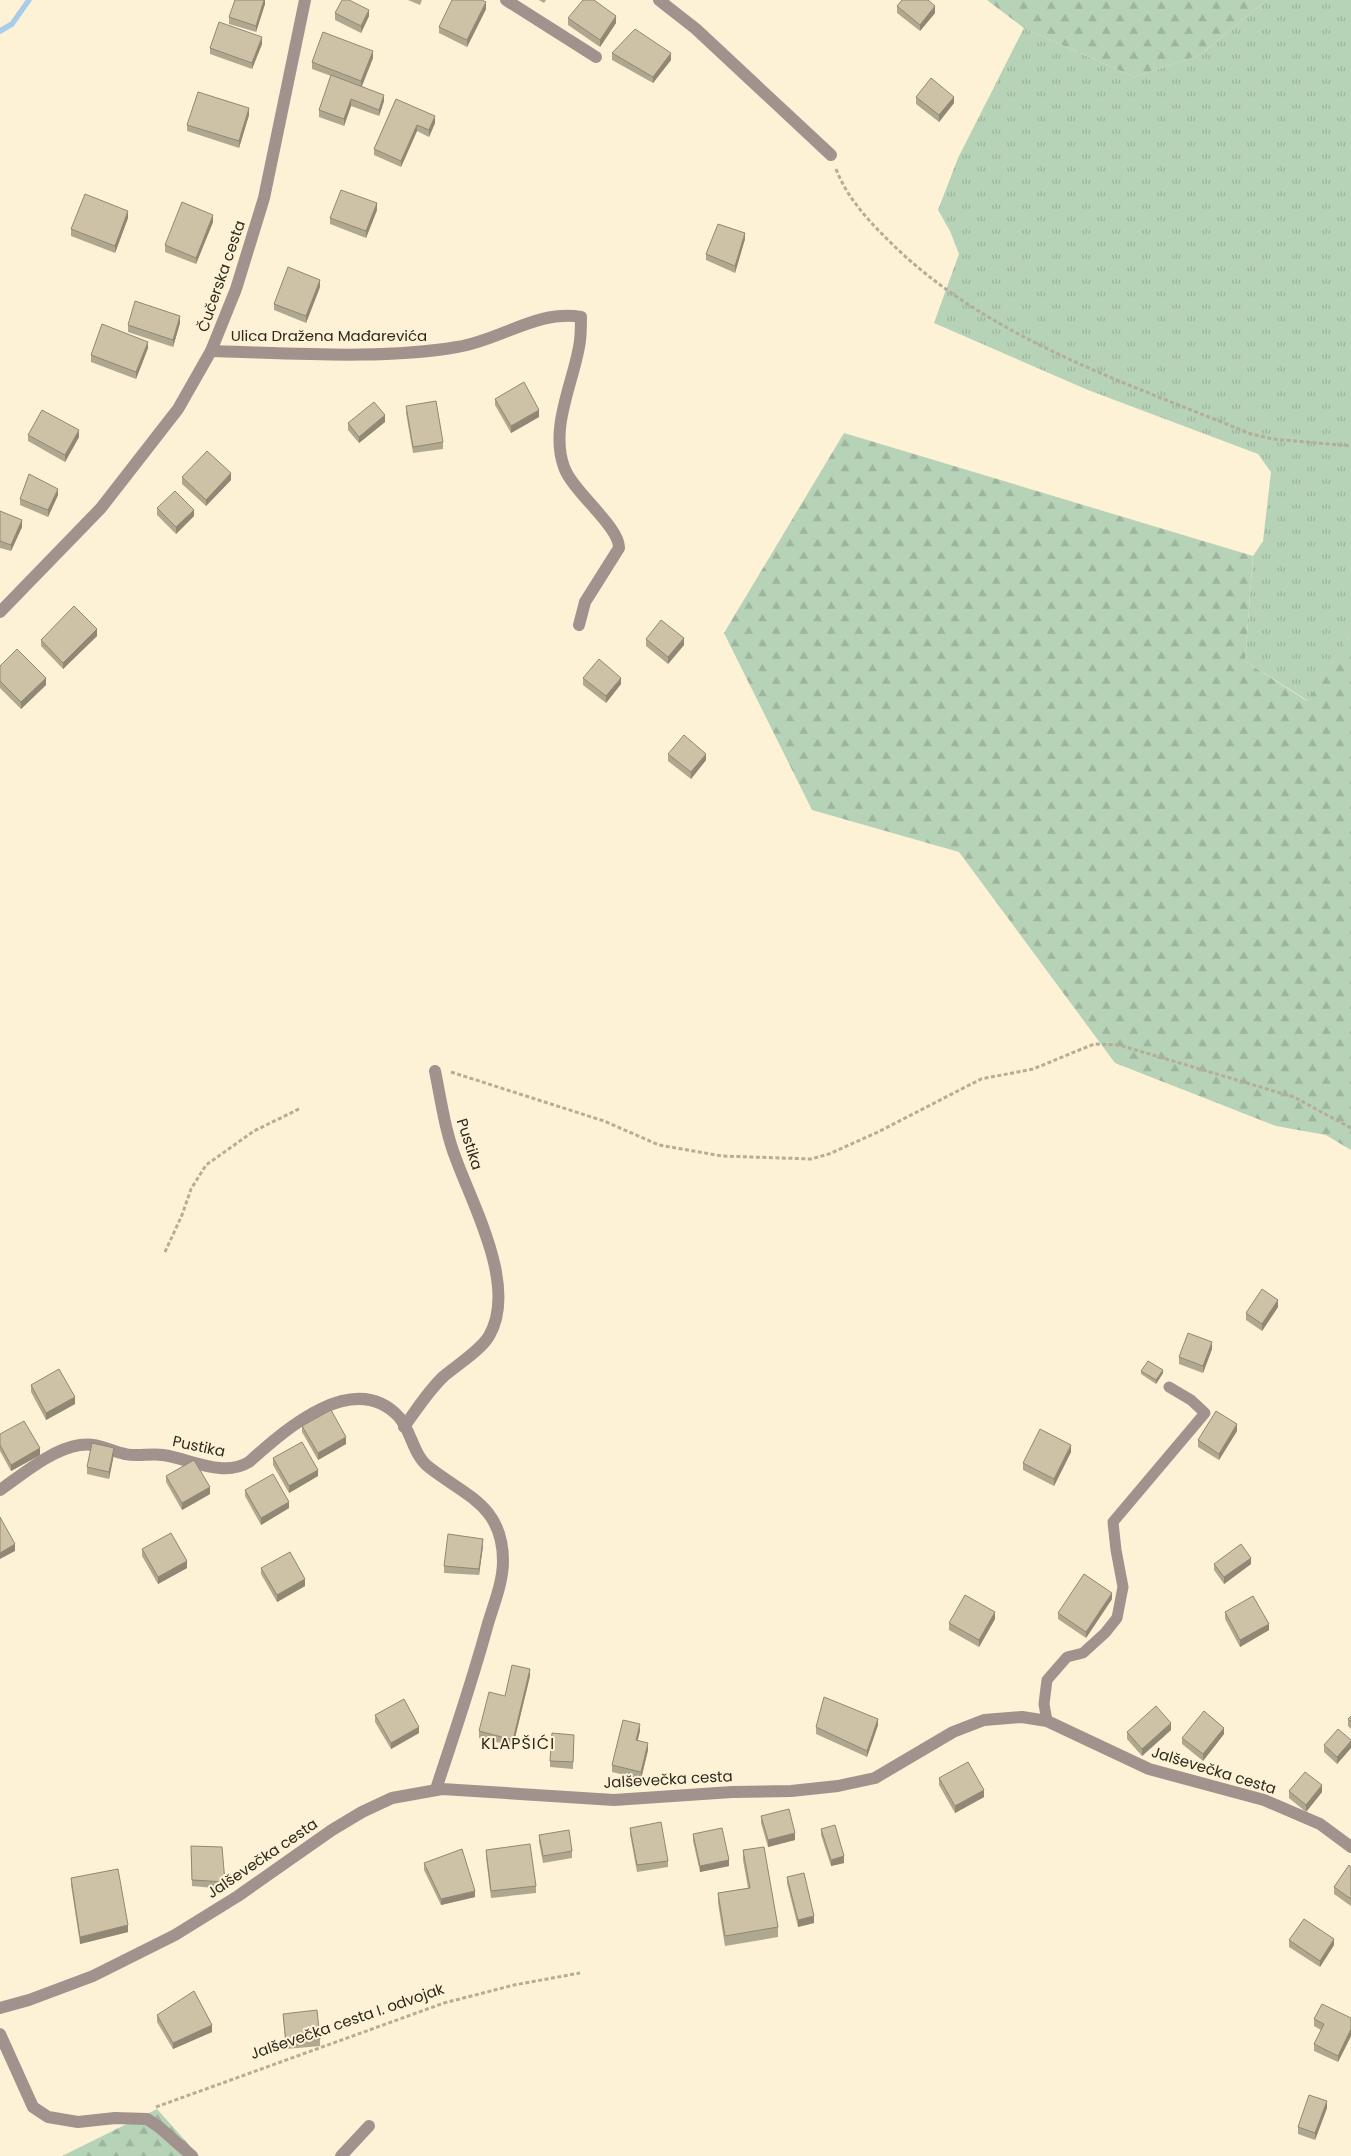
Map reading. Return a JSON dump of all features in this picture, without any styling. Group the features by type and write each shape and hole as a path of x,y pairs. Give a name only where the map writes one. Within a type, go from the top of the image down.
{"street":[{"name":"Čučerska cesta","path":"0,612 101,508 178,409 211,351 236,289 264,198 305,0"},
{"path":"506,0 596,57"},
{"path":"659,0 696,29 830,155"},
{"name":"Ulica Dražena Mađarevića","path":"211,351 397,354 421,352 460,347 546,318 570,315 581,317 580,346 559,434 560,453 569,479 614,532 619,548 585,602 579,626"},
{"name":"Pustika","path":"404,1426 443,1377 489,1338 498,1314 495,1270 479,1215 453,1151 435,1071"},
{"name":"Pustika","path":"0,1490 52,1456 81,1445 102,1446 133,1456 152,1454 217,1468 241,1467 305,1418 324,1406 344,1400 368,1401 394,1413 404,1426 425,1465 479,1502 491,1517 502,1547 503,1562 499,1584 475,1672 436,1790"},
{"name":"Jalševečka cesta","path":"0,2008 29,2000 93,1976 176,1935 362,1812 392,1798 436,1790 614,1800 732,1792 791,1791 838,1786 875,1778 953,1732 984,1720 1022,1717 1048,1721 1149,1769 1264,1800 1320,1824 1351,1847"},
{"path":"0,2034 33,2107 48,2117 78,2122 130,2118 147,2119 160,2127 192,2156"},
{"path":"341,2156 369,2126"}],"lane":[{"path":"1048,1721 1044,1704 1047,1680 1067,1657 1083,1653 1105,1633 1117,1618 1124,1586 1116,1550 1113,1522 1205,1413 1192,1400 1169,1387"}],"path":[{"path":"830,155 844,189 875,227 898,251 936,282 977,311 1079,363 1251,434 1273,439 1351,446"},
{"path":"435,1071 452,1072 604,1121 659,1145 722,1156 811,1159 829,1154 878,1132 981,1079 1033,1069 1094,1044 1119,1045 1294,1097 1351,1128"},
{"path":"165,1252 191,1190 206,1165 254,1131 301,1108"},
{"name":"Jalševečka cesta I. odvojak","path":"130,2118 189,2093 444,2002 514,1985 580,1973"}],"green space":[{"path":"987,0 1267,0 1200,55 1134,77 1024,28"},
{"path":"1267,0 1351,0 1351,633 1308,701 1245,661 1253,556 1263,541 1271,472 1258,454 1088,390 934,323 959,254 950,231 938,210 958,158 1024,28 1134,77 1200,55"},
{"path":"844,433 1253,556 1245,661 1307,701 1351,633 1351,1150 1326,1135 1276,1126 1115,1063 959,852 812,810 724,633"},
{"path":"157,2109 199,2156 62,2156"}],"building":[{"path":"235,0 264,0 256,26 229,17"},
{"path":"342,0 349,0 369,10 361,26 335,13"},
{"path":"452,0 482,0 486,2 467,40 439,27"},
{"path":"583,0 594,0 616,16 600,40 568,18"},
{"path":"902,0 928,0 935,6 920,25 897,6"},
{"path":"219,22 262,37 252,63 210,48"},
{"path":"635,29 671,53 653,77 612,53"},
{"path":"323,32 373,51 361,81 312,62"},
{"path":"331,75 384,95 379,110 351,99 344,119 319,110"},
{"path":"931,78 954,97 939,115 916,97"},
{"path":"198,92 249,108 239,141 187,125"},
{"path":"396,99 435,116 429,130 417,125 401,161 374,149"},
{"path":"341,190 377,203 366,231 330,218"},
{"path":"85,194 128,211 115,246 71,229"},
{"path":"182,202 213,215 196,258 165,245"},
{"path":"718,224 745,233 735,266 706,254"},
{"path":"288,267 320,280 306,316 274,304"},
{"path":"135,301 180,316 173,340 128,325"},
{"path":"102,324 148,342 136,372 91,355"},
{"path":"524,382 539,410 511,426 495,399"},
{"path":"436,401 443,442 413,447 406,406"},
{"path":"374,402 385,415 359,437 348,423"},
{"path":"42,410 79,430 65,455 28,435"},
{"path":"207,451 231,473 206,500 182,477"},
{"path":"29,474 58,489 48,510 20,499"},
{"path":"175,491 194,510 176,527 157,508"},
{"path":"0,511 22,520 11,545 0,541"},
{"path":"74,606 97,629 63,663 41,640"},
{"path":"661,620 684,638 668,657 646,639"},
{"path":"17,649 46,678 21,702 0,681 0,666"},
{"path":"599,659 621,678 606,696 583,678"},
{"path":"684,735 706,754 691,772 668,754"},
{"path":"1262,1289 1278,1300 1262,1324 1246,1313"},
{"path":"1188,1333 1212,1342 1203,1366 1179,1357"},
{"path":"1148,1361 1163,1370 1156,1380 1141,1371"},
{"path":"59,1369 75,1397 46,1413 31,1385"},
{"path":"331,1410 346,1437 318,1453 302,1426"},
{"path":"1216,1411 1237,1424 1219,1454 1198,1440"},
{"path":"24,1421 40,1448 11,1465 0,1445 0,1434"},
{"path":"1040,1429 1071,1445 1054,1479 1023,1463"},
{"path":"302,1442 318,1470 289,1486 273,1458"},
{"path":"92,1443 114,1448 109,1472 87,1467"},
{"path":"194,1460 210,1487 182,1503 166,1476"},
{"path":"273,1474 289,1502 261,1518 245,1490"},
{"path":"0,1517 15,1544 0,1553"},
{"path":"171,1533 187,1561 158,1577 142,1549"},
{"path":"448,1534 483,1539 479,1569 444,1566"},
{"path":"1241,1544 1251,1558 1224,1577 1214,1564"},
{"path":"290,1552 305,1579 277,1595 261,1568"},
{"path":"1084,1574 1112,1593 1086,1632 1058,1613"},
{"path":"965,1595 995,1612 979,1640 949,1623"},
{"path":"1253,1596 1269,1624 1240,1640 1225,1612"},
{"path":"512,1665 530,1669 513,1740 479,1731 489,1692 505,1696"},
{"path":"824,1697 878,1719 867,1751 816,1727"},
{"path":"404,1699 419,1727 391,1743 375,1715"},
{"path":"1156,1706 1171,1723 1142,1749 1127,1732"},
{"path":"1204,1711 1224,1728 1203,1754 1182,1738"},
{"path":"623,1720 640,1724 636,1740 648,1743 641,1772 612,1765"},
{"path":"1338,1729 1351,1741 1337,1757 1324,1745"},
{"path":"552,1733 574,1735 573,1762 550,1761"},
{"path":"968,1762 984,1790 955,1806 939,1778"},
{"path":"1305,1772 1322,1785 1306,1805 1289,1791"},
{"path":"789,1809 795,1833 768,1840 761,1816"},
{"path":"661,1822 668,1861 637,1865 630,1828"},
{"path":"835,1825 844,1856 831,1860 821,1829"},
{"path":"722,1828 729,1860 700,1866 693,1834"},
{"path":"569,1830 572,1851 543,1856 539,1835"},
{"path":"530,1844 536,1886 491,1891 486,1850"},
{"path":"191,1846 222,1847 225,1882 192,1880"},
{"path":"764,1847 778,1927 725,1936 718,1893 750,1888 743,1850"},
{"path":"462,1849 475,1891 441,1899 424,1863"},
{"path":"1349,1865 1351,1867 1351,1899 1334,1887"},
{"path":"118,1869 128,1925 80,1937 71,1878"},
{"path":"804,1873 814,1916 798,1920 787,1877"},
{"path":"1304,1919 1334,1939 1320,1961 1289,1940"},
{"path":"194,1991 212,2025 173,2043 157,2015"},
{"path":"1322,2004 1351,2018 1351,2029 1338,2056 1314,2044 1324,2024 1314,2019"},
{"path":"317,2010 320,2039 286,2043 283,2014"},
{"path":"1309,2095 1327,2101 1315,2133 1298,2127"}],"waterway":[{"path":"0,31 12,24 29,0"}],"district":[{"name":"KLAPŠIĆI","path":"518,1743"}]}
